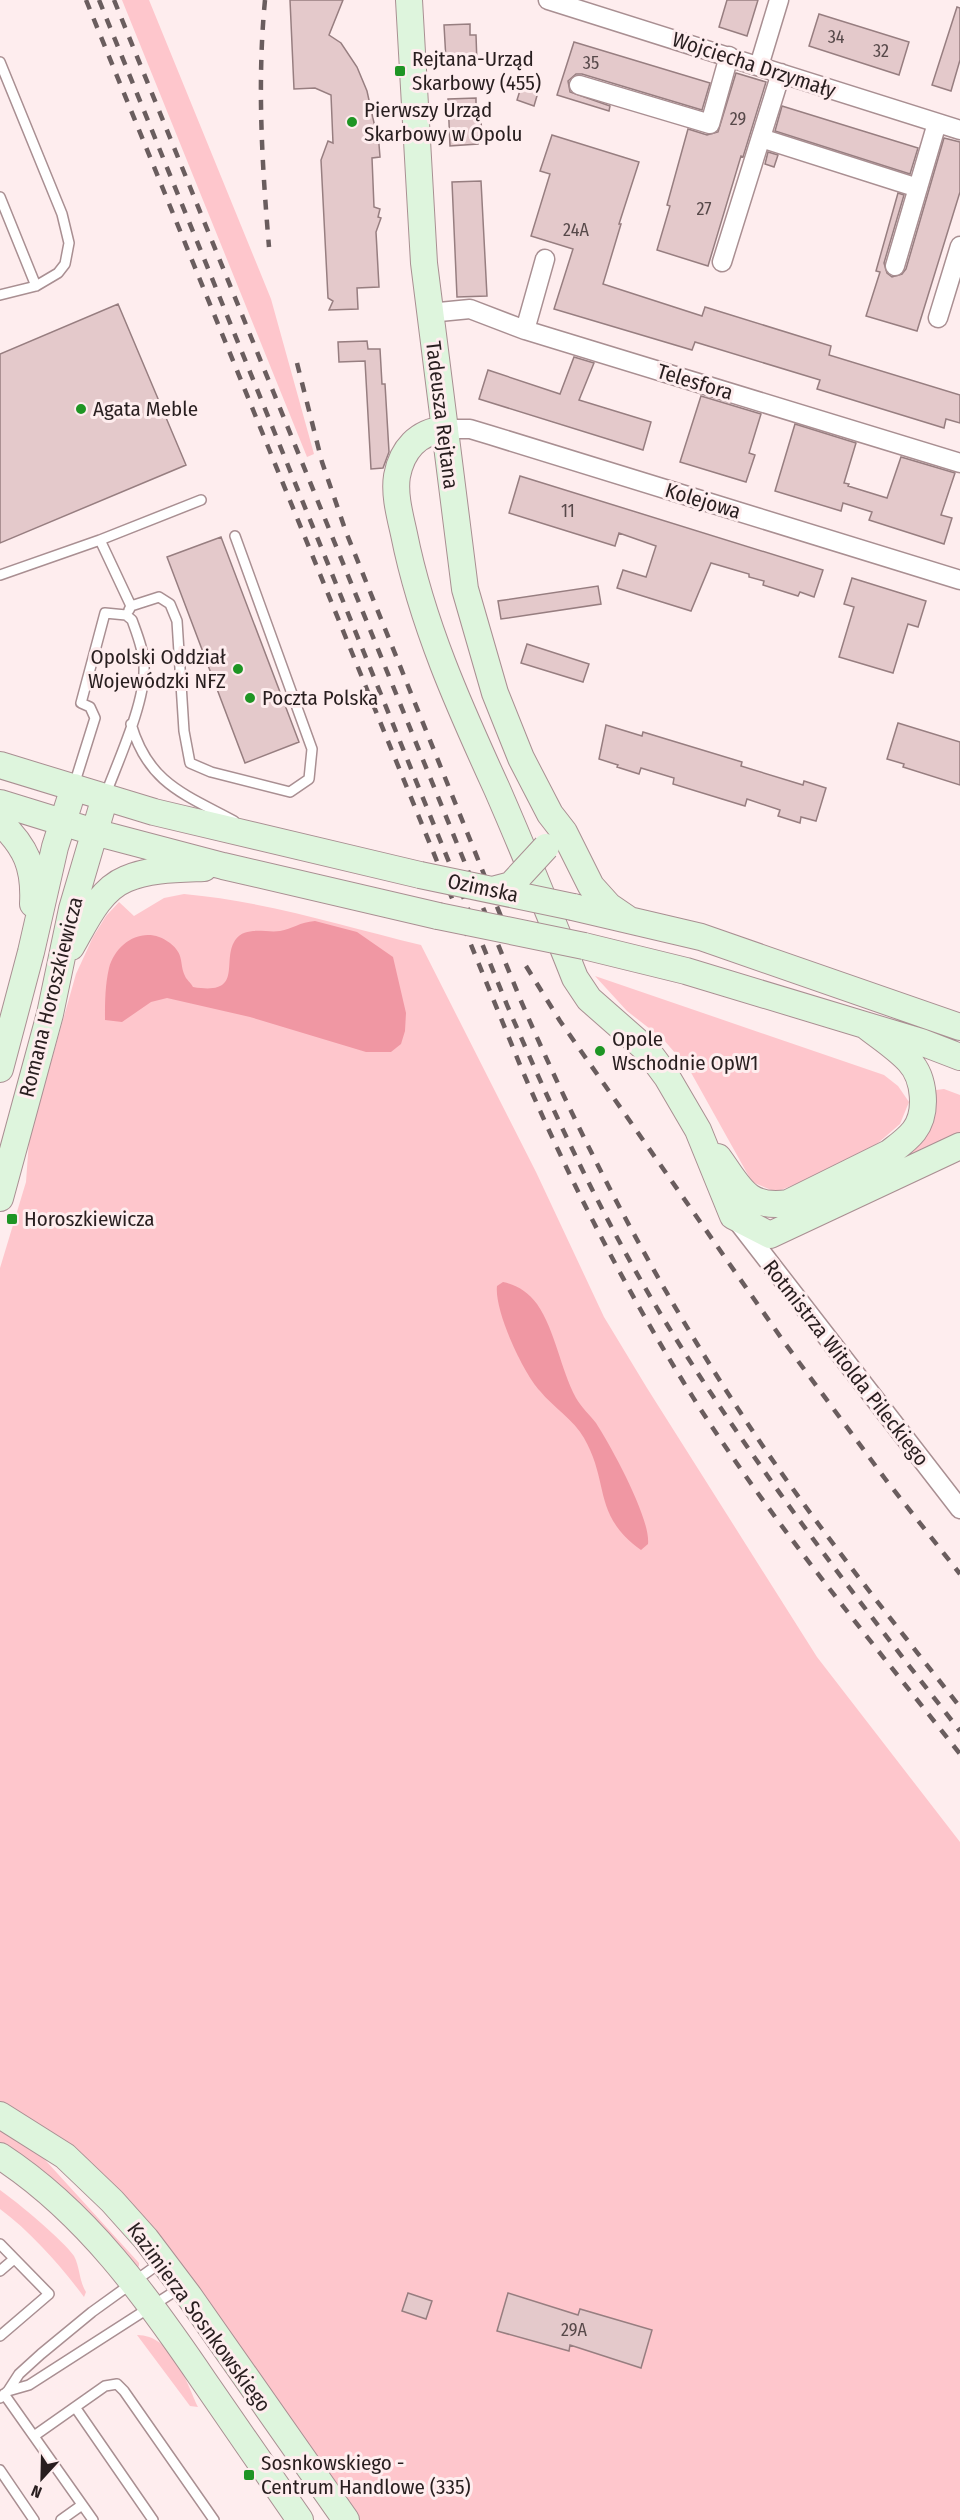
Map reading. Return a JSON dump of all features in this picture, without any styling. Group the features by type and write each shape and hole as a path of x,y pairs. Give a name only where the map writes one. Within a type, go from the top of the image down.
{"street":[{"name":"Tadeusza Rejtana","path":"409,0 421,229 429,313 465,589 480,647 508,728 550,814 564,832 591,886 609,906 628,919"},
{"name":"Wojciecha Drzymały","path":"548,0 960,130"},
{"path":"759,66 779,0"},
{"path":"579,85 710,124 729,56"},
{"path":"722,262 781,73"},
{"path":"895,266 937,123"},
{"path":"761,138 918,189"},
{"path":"938,318 960,246"},
{"path":"525,330 546,259"},
{"name":"Telesfora","path":"429,313 470,309 525,330 960,463"},
{"path":"444,429 430,430 416,438 404,457 397,478 399,508 407,551 427,626 464,719 501,800 575,978 589,999 647,1050 678,1094 743,1208 770,1235 784,1282"},
{"name":"Kolejowa","path":"444,429 470,429 960,580"},
{"name":"Ozimska","path":"0,765 105,797 271,841 702,936 960,1027"},
{"name":"Romana Horoszkiewicza","path":"0,1069 63,822 74,788"},
{"name":"Romana Horoszkiewicza","path":"0,1198 62,963 72,909 105,797"},
{"name":"Ozimska","path":"0,803 94,832 223,866 438,916 584,946 686,971 960,1057"},
{"path":"492,890 511,885 546,847 550,814"},
{"path":"0,822 21,846 30,865 34,886 31,952"},
{"path":"62,963 91,912 113,887 125,879 144,874 223,866"},
{"path":"743,1208 788,1203 889,1153 915,1130 922,1108 920,1078 911,1063 866,1026"},
{"path":"770,1235 960,1146"},
{"name":"Rotmistrza Witolda Pileckiego","path":"743,1208 784,1282 960,1509"},
{"name":"Kazimierza Sosnkowskiego","path":"0,2115 64,2156 112,2201 182,2286 346,2520"},
{"name":"Kazimierza Sosnkowskiego","path":"0,2156 35,2181 71,2213 133,2283 300,2520"}],"lane":[{"path":"0,63 68,232 69,243 65,264 49,280 36,286 0,295"},
{"path":"0,197 36,286"},
{"path":"0,574 100,540 201,500"},
{"path":"74,788 94,718 90,707 81,703 105,613 129,611 159,597 170,604 177,621 184,731 190,763 211,772 290,792 309,779 312,749 235,536"},
{"path":"100,540 129,611 144,666 141,692 105,797"},
{"path":"131,724 139,749 165,782 271,841"},
{"path":"0,2244 49,2294 0,2336"},
{"path":"0,2271 14,2259"},
{"path":"4,2394 19,2374 41,2354 163,2261"},
{"path":"4,2394 29,2385 182,2286"},
{"path":"34,2436 105,2386 117,2384 214,2520"},
{"path":"4,2394 93,2520"},
{"path":"75,2407 153,2520"},
{"path":"0,2470 34,2520"},
{"path":"61,2520 82,2505"}],"shaded area":[{"path":"122,0 149,0 271,299 314,454 307,457"},
{"path":"184,894 274,908 421,945 536,1172 604,1317 817,1657 960,1842 960,2520 346,2520 88,2163 44,2127 0,2102 0,1268 26,1182 29,1140 76,974 93,937 106,916 119,902 134,916 164,898"},
{"path":"315,921 357,932 393,957 406,1013 405,1031 401,1044 391,1052 366,1052 250,1017 167,998 151,1002 122,1022 105,1020 109,968 118,950 133,938 151,935 170,943 178,951 185,976 193,987 209,988 220,986 226,981 232,947 240,935 250,931 280,931"},
{"path":"595,976 884,1075 898,1086 909,1102 900,1124 878,1143 838,1167 776,1192 752,1182 689,1069 663,1039 627,1011"},
{"path":"944,1089 960,1095 960,1134 891,1165 935,1106 936,1090"},
{"path":"503,1282 518,1287 530,1296 543,1315 576,1398 603,1434 637,1501 648,1544 641,1550 615,1524 608,1511 592,1454 584,1438 575,1425 540,1391 518,1356 505,1325 497,1297 497,1286"},
{"path":"0,2127 37,2151 139,2263 139,2266 135,2269 0,2142"},
{"path":"0,2190 69,2249 74,2256 86,2292 84,2297 45,2250 0,2209"},
{"path":"137,2335 149,2337 169,2351 183,2373 198,2407 190,2406"}],"building":[{"path":"290,0 343,0 329,35 341,43 357,67 367,91 376,132 378,132 380,157 372,158 374,207 380,209 378,217 381,218 376,232 379,287 357,288 358,309 329,310 333,301 328,298 321,160 328,141 333,143 331,95 315,88 294,89"},
{"path":"727,0 758,0 747,36 719,27"},
{"path":"957,7 960,8 960,60 951,91 932,85"},
{"path":"819,14 909,42 899,75 809,46"},
{"path":"470,24 470,35 476,35 477,64 460,65 459,59 446,60 444,25"},
{"path":"574,42 710,83 702,110 582,74 576,74 568,81 570,92 610,106 609,111 557,95"},
{"path":"736,73 766,82 708,266 657,250 688,129 707,135 718,132"},
{"path":"522,84 539,89 534,106 517,100"},
{"path":"476,98 476,106 480,106 482,136 478,136 478,144 450,146 448,99"},
{"path":"782,106 918,148 910,174 775,131"},
{"path":"552,135 639,162 603,284 702,316 705,307 831,346 829,355 960,395 960,423 946,419 944,428 817,389 820,380 695,342 692,350 554,309 573,249 531,236 550,174 540,171"},
{"path":"944,138 960,142 960,192 917,331 866,316 880,272 876,271 898,193 904,195 884,263 887,273 892,277 902,274 906,269"},
{"path":"768,152 778,155 774,167 765,164"},
{"path":"481,181 487,296 457,297 452,182"},
{"name":"Agata Meble","path":"118,304 186,465 0,543 0,354"},
{"path":"367,341 368,349 380,349 382,384 385,384 389,452 383,468 371,469 365,361 339,362 338,342"},
{"path":"574,357 594,363 579,400 651,422 643,450 479,399 488,370 560,394"},
{"path":"701,396 761,414 749,453 755,455 746,482 680,462"},
{"path":"795,424 856,443 844,483 887,498 901,457 955,473 941,515 952,518 944,544 869,520 872,512 843,503 841,511 775,491"},
{"path":"520,476 823,570 814,597 800,592 798,596 763,585 764,581 749,577 749,574 711,563 691,611 617,588 623,570 646,577 656,546 619,533 615,546 509,513"},
{"path":"221,537 299,742 245,763 167,557"},
{"path":"852,578 926,601 918,627 908,624 893,673 839,657 854,607 844,604"},
{"path":"598,586 601,604 501,619 498,601"},
{"path":"527,644 589,664 583,682 521,663"},
{"path":"898,723 960,742 960,785 903,767 904,764 887,759"},
{"path":"606,725 642,736 643,732 742,762 741,766 803,785 804,781 826,788 816,821 801,817 800,823 778,816 780,810 747,799 745,806 673,784 674,778 641,768 639,774 599,759"},
{"path":"408,2293 432,2301 426,2319 402,2311"},
{"path":"508,2293 578,2315 580,2309 652,2330 641,2368 570,2345 569,2351 497,2331"}],"railway":[{"path":"86,0 520,1065 576,1187 638,1306 715,1432 782,1526 960,1754"},
{"path":"99,0 507,1005 580,1164 641,1281 732,1425 843,1580 960,1731"},
{"path":"114,0 521,1001 600,1170 629,1226 691,1334 758,1439 831,1541 960,1707"},
{"path":"265,0 261,62 261,124 269,247"},
{"path":"297,363 322,462 346,532 504,924"},
{"path":"526,966 560,1021 784,1342 886,1480 960,1574"}],"place":[{"name":"Rejtana-Urząd Skarbowy (455)","path":"400,71"},
{"name":"Pierwszy Urząd Skarbowy w Opolu","path":"352,122"},
{"name":"Agata Meble","path":"81,409"},
{"name":"Opolski Oddział Wojewódzki NFZ","path":"238,669"},
{"name":"Poczta Polska","path":"250,698"},
{"name":"Opole Wschodnie OpW1","path":"600,1051"},
{"name":"Horoszkiewicza","path":"12,1219"},
{"name":"Sosnkowskiego - Centrum Handlowe (335)","path":"249,2475"}]}
